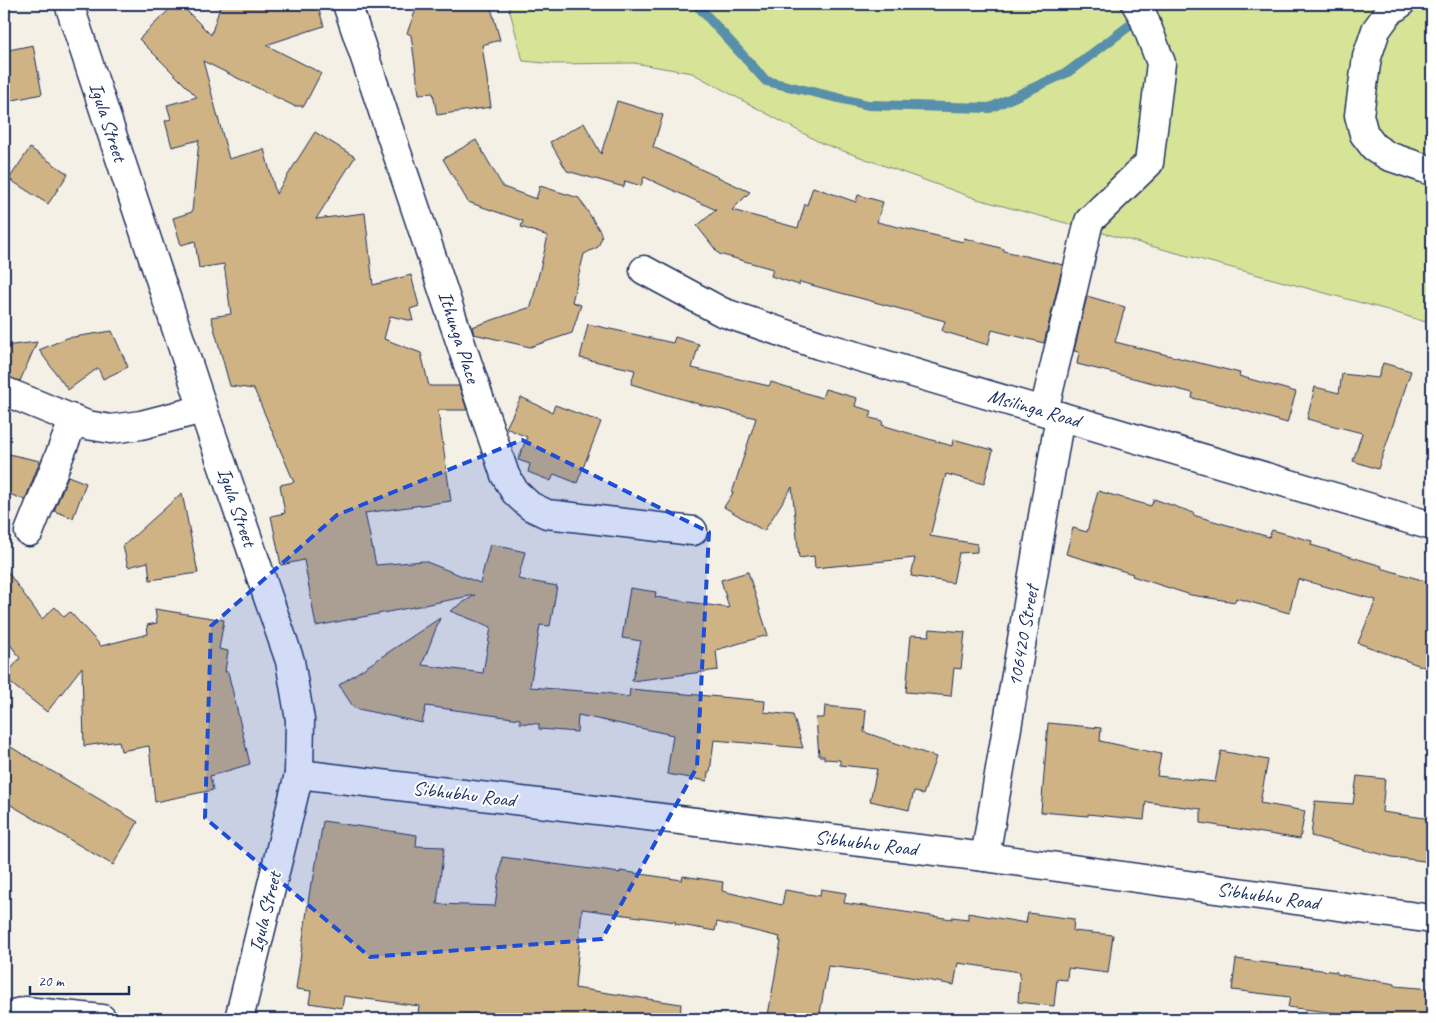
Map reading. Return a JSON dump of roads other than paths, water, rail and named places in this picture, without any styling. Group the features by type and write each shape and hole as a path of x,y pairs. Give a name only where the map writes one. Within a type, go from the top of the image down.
{"street":[{"name":"Igula Street","path":"69,4 203,409 290,661 300,720 299,774 239,1019"},
{"name":"Ithunga Place","path":"347,4 429,245 493,442 505,475 515,492 530,506 547,514 693,531"},
{"name":"106420 Street","path":"985,857 1052,413 1089,221 1150,163 1161,63 1143,16 1136,4"},
{"path":"1400,4 1389,12 1376,30 1367,57 1359,115 1364,134 1374,147 1388,156 1432,171"},
{"name":"Msilinga Road","path":"644,270 731,315 819,345 1432,526"},
{"path":"4,390 87,425 111,429 141,425 203,409"},
{"path":"29,532 74,419"},
{"name":"Sibhubhu Road","path":"299,774 985,857 1432,919"},
{"path":"4,1016 25,1011 102,1019"}],"waterway":[{"path":"696,4 766,81 868,105 990,108 1068,72 1137,20 1154,4"}]}
